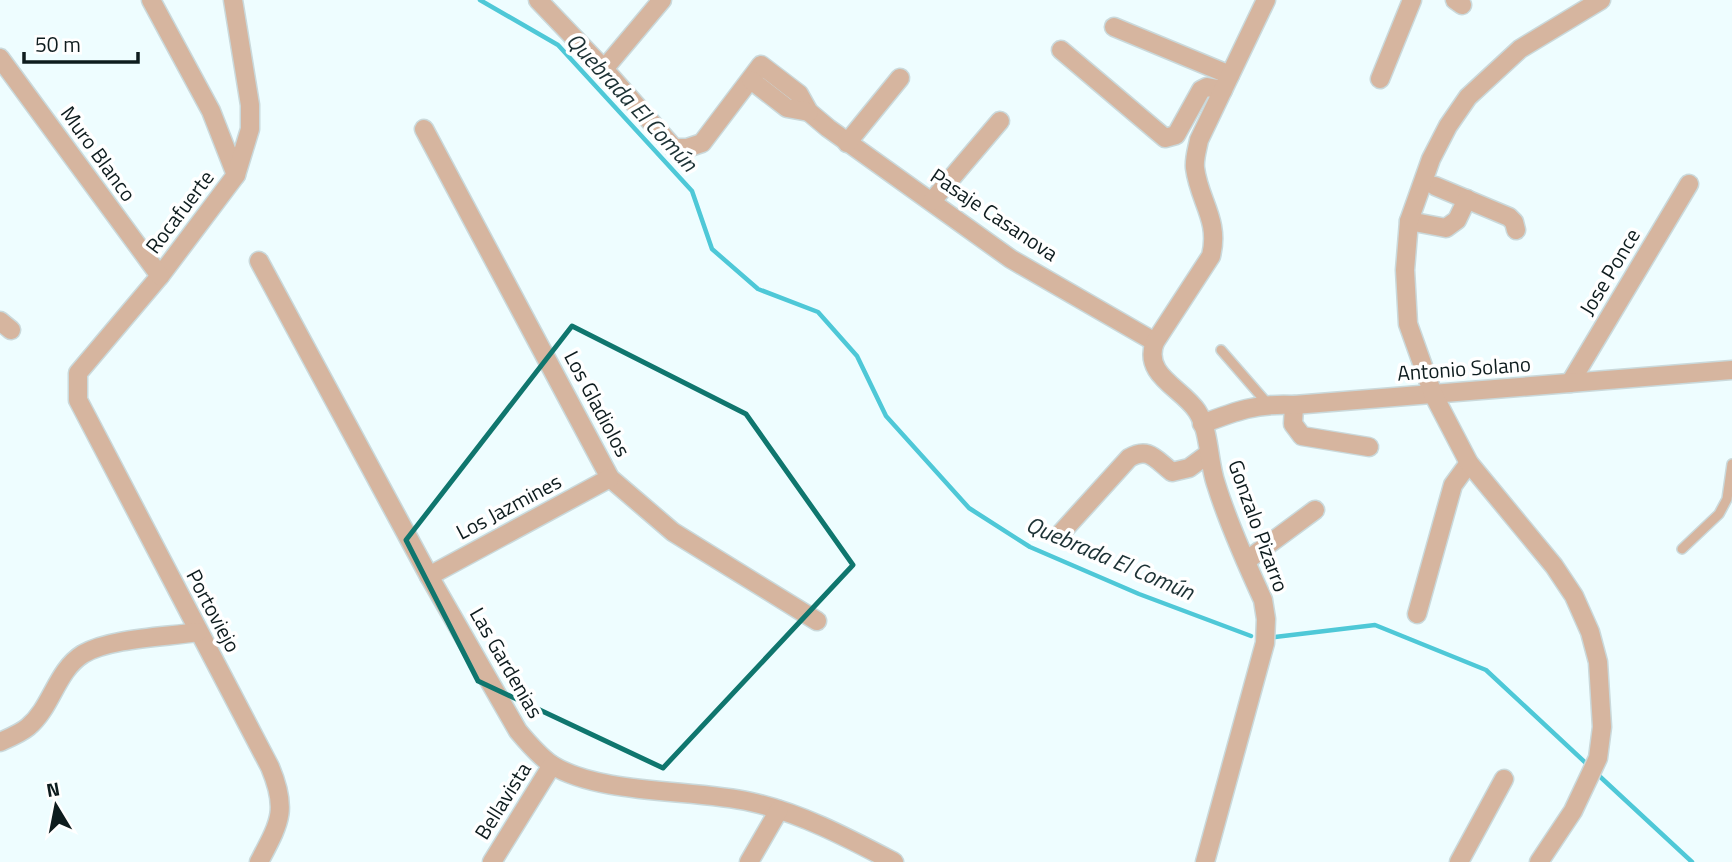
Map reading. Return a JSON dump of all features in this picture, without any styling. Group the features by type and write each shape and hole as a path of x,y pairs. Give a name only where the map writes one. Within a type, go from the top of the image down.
{"street":[{"path":"151,0 211,111 236,175"},
{"name":"Rocafuerte","path":"76,383 78,373 160,276 236,175 250,129 250,104 233,0"},
{"path":"537,0 604,69 663,0"},
{"path":"1156,342 1211,256 1214,243 1213,224 1199,183 1195,158 1199,140 1266,0"},
{"path":"1380,79 1412,0"},
{"path":"1539,862 1573,811 1598,758 1602,727 1598,663 1590,632 1574,596 1554,566 1469,463 1433,394 1408,324 1405,270 1409,221 1431,159 1448,126 1468,97 1520,49 1601,0"},
{"path":"1114,27 1226,82"},
{"path":"1061,50 1165,138 1176,135 1201,90 1226,82"},
{"name":"Muro Blanco","path":"0,58 160,276"},
{"name":"Pasaje Casanova","path":"604,69 674,148 679,150 702,143 756,73 787,108 811,114 1011,260 1156,342"},
{"path":"848,143 900,78"},
{"path":"932,201 1000,121"},
{"name":"Los Gladiolos","path":"424,130 610,478 673,532 817,621"},
{"name":"Jose Ponce","path":"1570,383 1689,184"},
{"path":"1435,186 1509,217 1516,230"},
{"path":"1409,221 1446,228 1457,220 1467,200"},
{"name":"Las Gardenias","path":"259,261 429,576 517,732 534,750 552,765 574,775 608,783 750,802 779,810 840,834 894,862"},
{"name":"Gonzalo Pizarro","path":"1156,342 1152,356 1155,367 1191,404 1202,424 1215,484 1263,600 1266,619 1265,643 1205,862"},
{"name":"Antonio Solano","path":"1202,424 1232,412 1267,403 1294,405 1732,370"},
{"name":"Portoviejo","path":"76,383 78,400 280,790 281,810 273,835 259,862"},
{"path":"1294,405 1293,424 1302,436 1369,447"},
{"path":"1061,533 1129,458 1139,452 1146,452 1172,472 1189,468 1208,454"},
{"path":"1417,614 1452,485 1469,463"},
{"name":"Los Jazmines","path":"429,576 610,478"},
{"path":"1246,561 1315,510"},
{"path":"0,742 28,727 45,707 62,676 81,655 103,645 198,632"},
{"name":"Bellavista","path":"492,862 552,765"},
{"path":"1458,862 1503,779"},
{"path":"749,862 779,810"}],"lane":[{"path":"1221,350 1267,403"},
{"path":"1682,549 1718,514 1727,499 1732,464"}],"highlighted area":[{"path":"572,326 746,414 853,565 663,768 478,681 406,540"}],"waterway":[{"name":"Quebrada El Común","path":"480,0 558,45 692,191 712,249 758,289 818,312 857,356 886,416 969,508 1030,547 1139,594 1251,636"},
{"name":"Quebrada El Común","path":"1275,637 1375,625 1486,670 1589,766"},
{"name":"Quebrada El Común","path":"1595,772 1692,862"}]}
